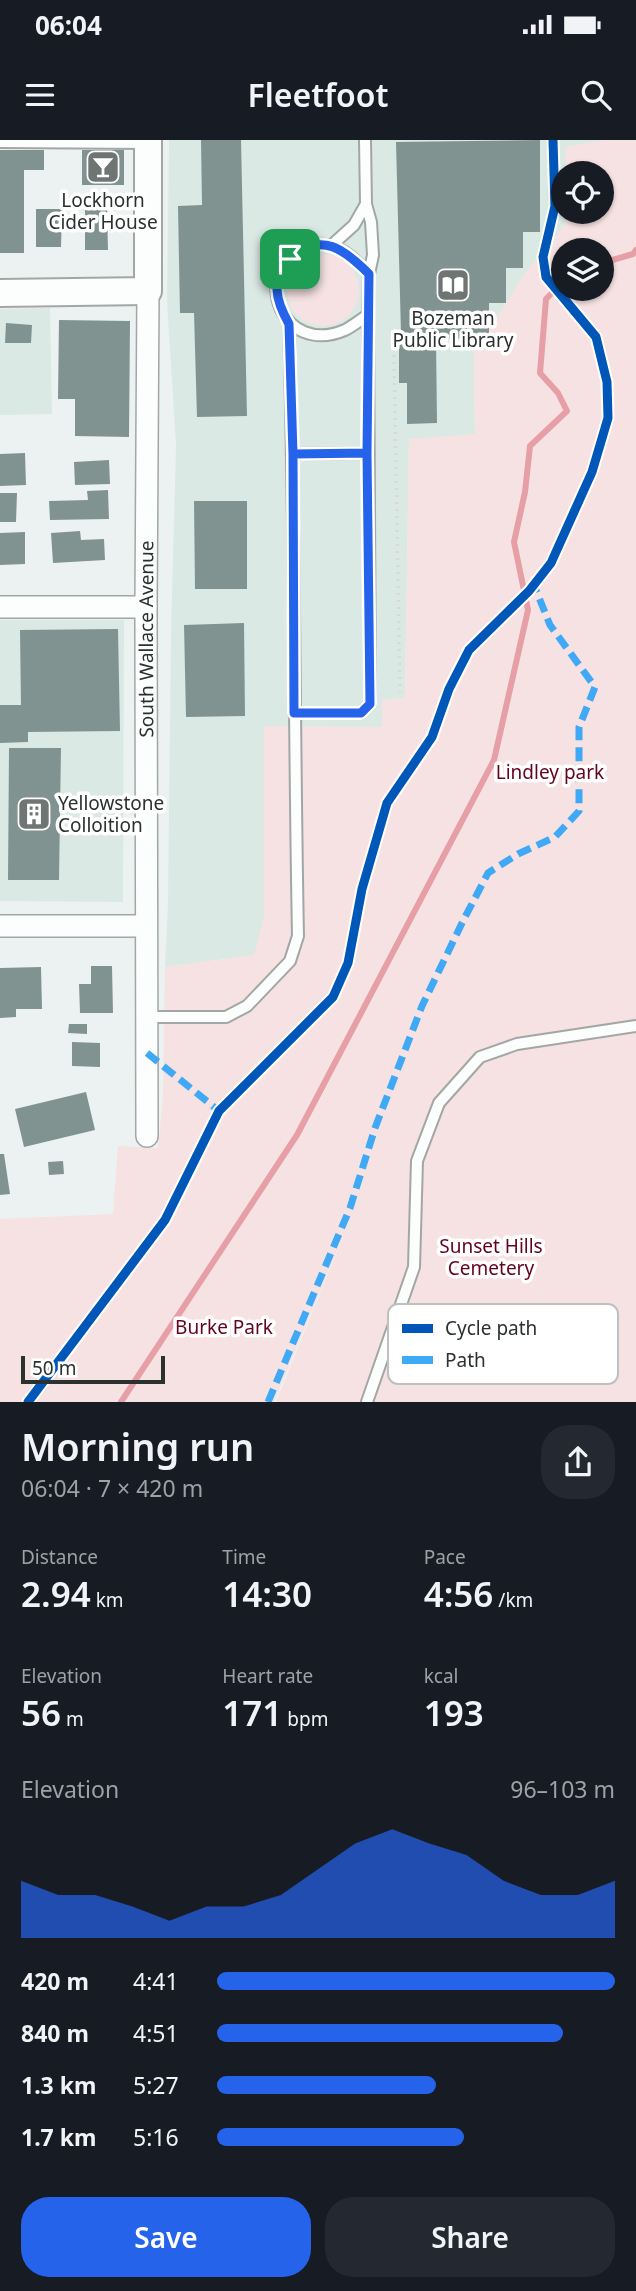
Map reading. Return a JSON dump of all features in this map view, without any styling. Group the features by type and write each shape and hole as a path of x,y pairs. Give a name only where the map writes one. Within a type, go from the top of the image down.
{"street":[{"name":"South Wallace Avenue","path":"147,1136 148,141"},
{"path":"0,293 148,291"},
{"path":"0,607 146,607"},
{"path":"0,926 146,926"}],"lane":[{"path":"294,713 361,713 370,704 367,453 369,274 373,255 371,222 366,204 365,140"},
{"path":"0,142 148,141"},
{"path":"332,246 354,225 366,204"},
{"path":"147,1017 226,1017 247,1006 290,961 298,936 289,324 279,307 277,283 281,270 298,251 309,246 332,246 347,253 369,274"},
{"path":"289,324 314,335 331,334 345,330 368,315"},
{"path":"293,454 367,453"},
{"path":"402,1304 414,1267 417,1161 439,1103 480,1057 517,1044 636,1026"},
{"path":"367,1402 388,1345"}],"path":[{"path":"394,355 400,692"},
{"path":"370,693 412,692"}],"shaded area":[{"path":"169,140 606,140 566,147 566,161 551,161 551,224 565,224 555,238 551,238 551,244 474,353 475,435 409,439 405,697 382,727 264,726 264,918 255,955 165,967 176,445 167,302"},
{"path":"50,308 52,414 0,415 0,309"},
{"path":"0,620 124,620 123,902 0,901"}],"green space":[{"path":"606,140 636,140 636,1402 276,1402 356,1205 274,1402 0,1402 0,1219 113,1214 118,1146 158,1148 163,1096 165,967 254,955 264,918 264,726 382,727 382,700 405,697 409,439 475,434 474,353 523,276 551,241 551,301 614,301 614,238 554,238 565,224 614,224 614,161 566,161 566,147"},
{"path":"323,254 343,260 353,270 359,290 353,310 343,320 323,326 303,320 293,310 287,290 293,270 303,260"}],"building":[{"path":"201,140 241,140 247,416 197,417 194,313 180,313 178,206 202,205"},
{"name":"Bozeman Public Library","path":"540,140 540,232 523,232 523,268 506,268 506,303 489,303 489,338 436,339 437,423 407,424 407,383 399,383 401,334 396,142"},
{"path":"0,150 44,150 44,170 24,170 24,253 0,253"},
{"name":"Lockhorn Cider House","path":"82,150 124,150 124,185 82,185"},
{"path":"36,209 62,209 61,247 36,247"},
{"path":"85,209 107,209 108,250 85,250"},
{"path":"59,320 130,321 129,437 75,436 75,399 58,399"},
{"path":"6,323 32,325 31,343 5,343"},
{"path":"25,453 26,485 0,486 0,454"},
{"path":"109,460 110,484 75,485 74,462"},
{"path":"108,490 109,519 50,520 49,501 88,500 87,491"},
{"path":"0,493 17,493 16,522 0,522"},
{"path":"194,501 247,501 247,589 195,589"},
{"path":"80,531 81,540 104,539 105,560 53,563 51,533"},
{"path":"25,532 25,564 0,565 0,533"},
{"path":"244,623 245,716 186,717 184,625"},
{"path":"118,629 120,731 28,732 28,742 0,743 0,705 21,705 20,630"},
{"name":"Yellowstone Colloition","path":"9,748 61,748 59,880 8,880"},
{"path":"91,966 112,966 113,1013 80,1013 79,984 91,984"},
{"path":"41,967 42,1009 16,1009 16,1017 0,1018 0,968"},
{"path":"69,1024 87,1024 87,1034 68,1033"},
{"path":"72,1042 100,1043 100,1067 72,1066"},
{"path":"86,1092 95,1130 24,1147 15,1109"},
{"path":"0,1154 4,1154 10,1194 0,1195"},
{"path":"63,1161 64,1174 49,1175 48,1162"}],"waterway":[{"path":"614,260 633,254 636,250"},
{"path":"121,1402 297,1135 494,760 528,610 514,542 525,492 530,446 567,411 558,393 540,373 546,299 551,294"}],"marked path":[{"path":"268,1402 350,1208 375,1128 422,1006 488,873 518,854 555,837 579,811 579,727 595,687 550,625 534,585"},
{"path":"147,1053 219,1111"}],"cycle path":[{"path":"28,1402 165,1220 219,1111 333,997 348,963 362,889 387,803 432,737 449,689 469,650 529,591 551,563 592,472 608,418 607,382 596,337 546,277 543,257 555,206 553,140"}],"place":[{"name":"Lockhorn Cider House","path":"103,167"},
{"name":"Bozeman Public Library","path":"453,285"},
{"name":"Yellowstone Colloition","path":"34,814"}],"route":[{"path":"290,259 281,270 277,296 279,307 289,324 293,454 367,453 370,704 361,713 294,713 293,454 367,453 369,274 347,253 332,246 309,246 290,259"}],"park label":[{"name":"Lindley park","path":"550,772"},
{"name":"Sunset Hills Cemetery","path":"491,1257"},
{"name":"Burke Park","path":"224,1327"}]}
